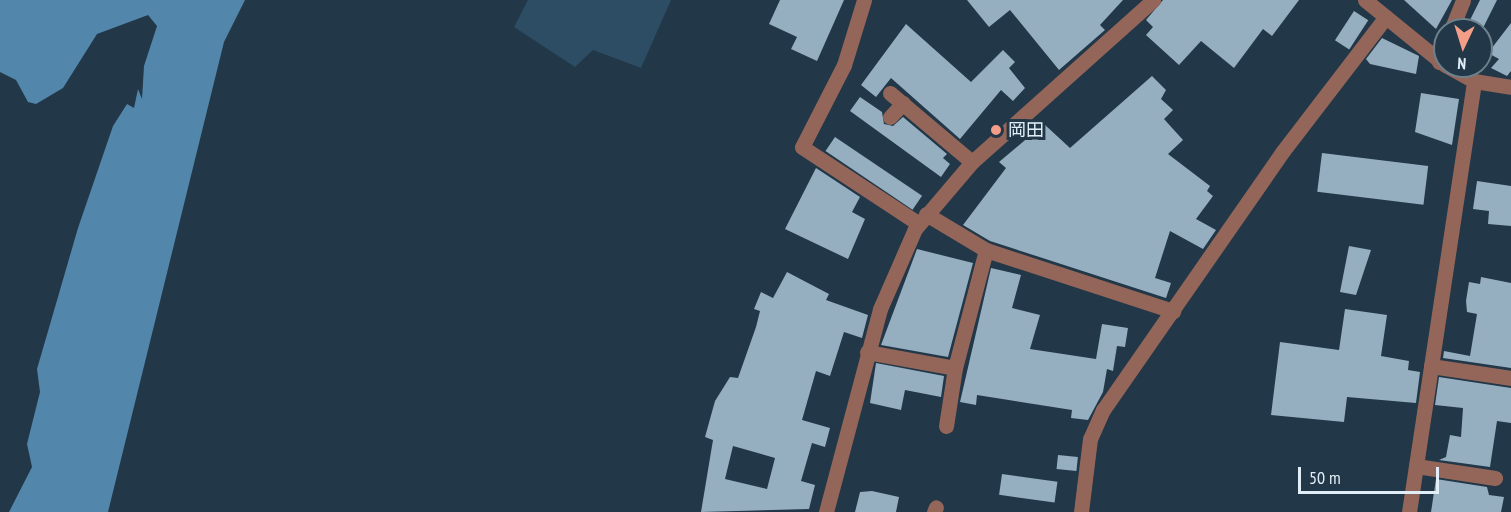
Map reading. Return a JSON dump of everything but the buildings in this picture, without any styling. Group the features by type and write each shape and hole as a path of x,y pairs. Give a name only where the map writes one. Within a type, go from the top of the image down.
{"street":[{"path":"864,0 844,65 802,147 922,219 986,250 1173,312"},
{"path":"826,512 867,352 899,257 922,219 972,162 1152,0"},
{"path":"1365,0 1433,55"},
{"path":"1456,18 1463,0"},
{"path":"1081,512 1090,439 1102,410 1173,312 1283,151 1386,17"},
{"path":"1469,78 1474,81 1510,85"},
{"path":"1409,512 1474,81"},
{"path":"890,93 972,162"},
{"path":"890,117 903,103"},
{"path":"946,426 955,368 986,250"},
{"path":"867,352 955,368"},
{"path":"1431,366 1511,378"},
{"path":"1416,466 1495,478"}],"shaded area":[{"path":"0,0 245,0 224,42 108,512 9,512 32,467 27,444 40,392 37,369 78,228 113,126 127,104 134,108 138,89 142,99 144,66 157,26 148,15 97,34 63,88 36,104 28,102 16,80 0,72"},
{"path":"528,0 671,0 641,68 593,50 575,67 514,27"}],"place":[{"name":"岡田","path":"996,130"}]}
